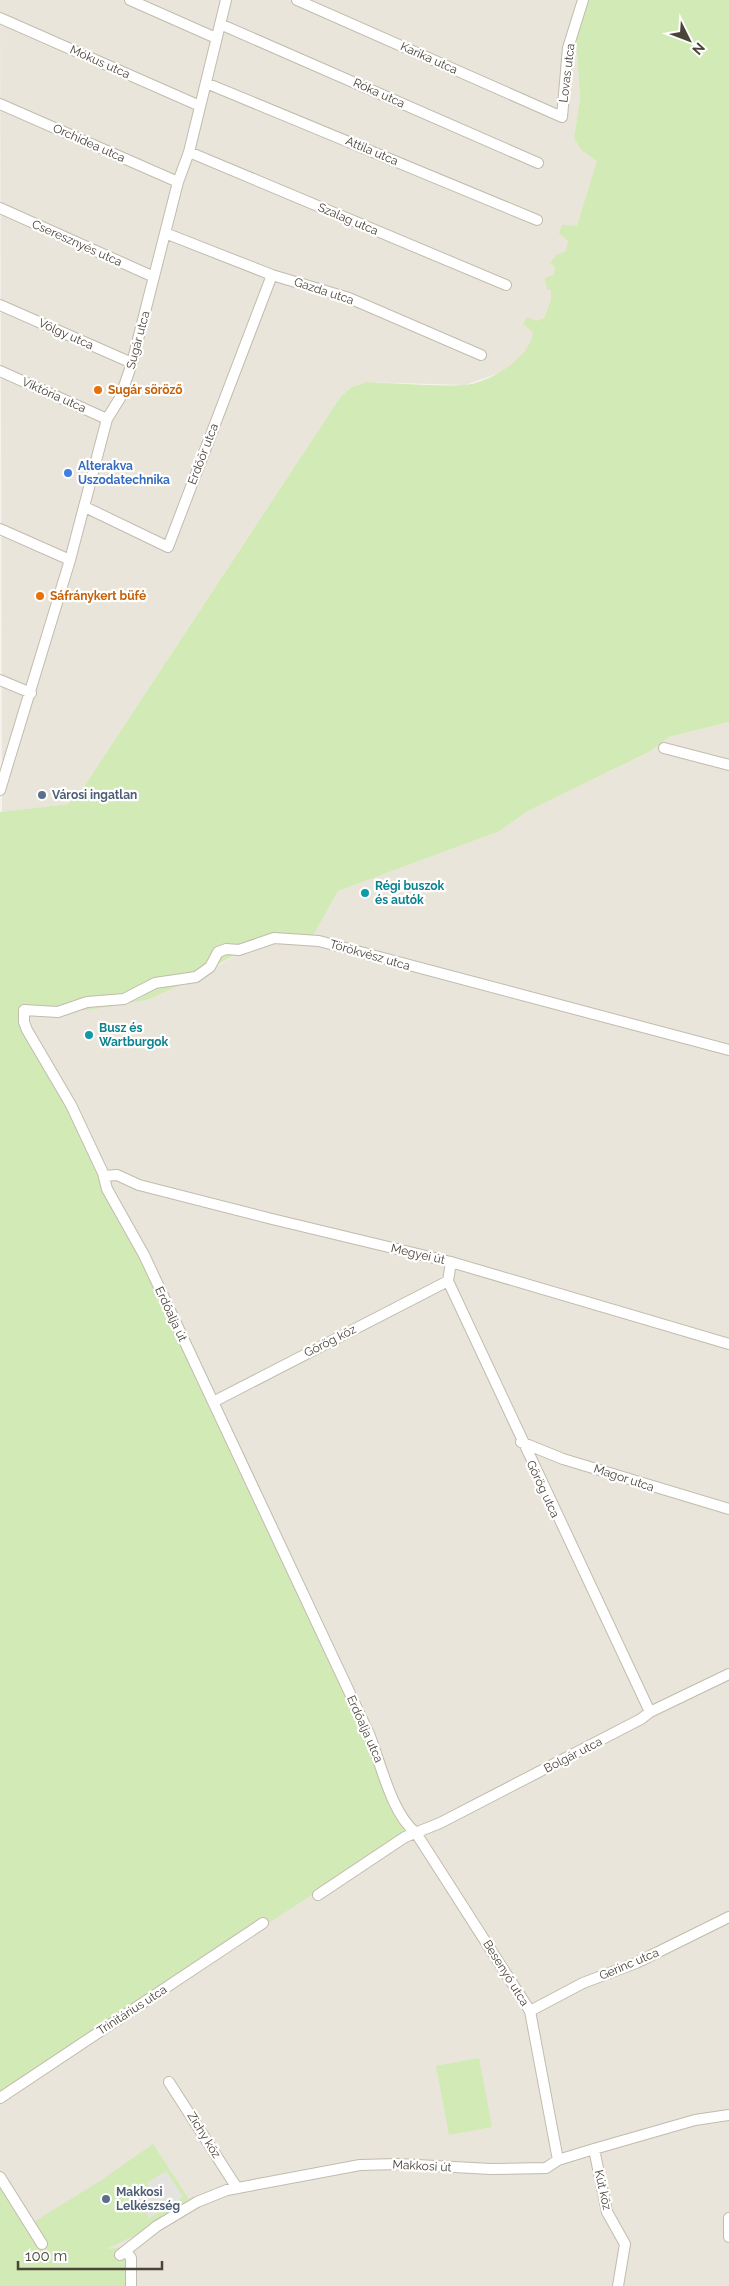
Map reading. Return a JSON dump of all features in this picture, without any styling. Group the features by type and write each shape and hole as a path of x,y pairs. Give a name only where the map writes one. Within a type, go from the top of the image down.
{"street":[{"path":"130,0 216,38"},
{"name":"Sugár utca","path":"0,790 70,560 107,419 120,398 132,363 178,182 189,152 226,0"},
{"name":"Karika utca","path":"297,0 562,117"},
{"name":"Lovas utca","path":"562,117 568,48 583,0"},
{"name":"Mókus utca","path":"0,18 200,106"},
{"name":"Róka utca","path":"220,24 538,163"},
{"name":"Attila utca","path":"206,83 537,220"},
{"name":"Orchidea utca","path":"0,104 178,182"},
{"name":"Szalag utca","path":"189,152 506,285"},
{"name":"Cseresznyés utca","path":"0,208 154,277"},
{"name":"Gazda utca","path":"165,234 272,275 349,298 481,355"},
{"name":"Erdőőr utca","path":"84,507 168,547 272,275"},
{"name":"Völgy utca","path":"0,304 132,363"},
{"name":"Viktória utca","path":"0,371 107,419"},
{"path":"0,530 70,560"},
{"path":"0,680 31,693"},
{"path":"664,748 729,765"},
{"name":"Törökvész utca","path":"24,1010 55,1012 83,1003 124,999 150,984 198,976 210,968 218,952 224,949 237,950 274,938 289,938 319,941 729,1050"},
{"name":"Erdőalja út","path":"24,1010 24,1022 27,1030 71,1105 104,1176 107,1189 144,1255 316,1622"},
{"name":"Megyei út","path":"104,1176 117,1175 139,1185 451,1262 729,1344"},
{"path":"448,1281 451,1262"},
{"name":"Görög köz","path":"213,1402 448,1281"},
{"name":"Görög utca","path":"448,1281 650,1712"},
{"name":"Magor utca","path":"522,1442 563,1459 729,1509"},
{"name":"Erdőalja utca","path":"316,1622 369,1734 398,1809 410,1828 416,1833"},
{"name":"Bolgár utca","path":"416,1833 440,1823 633,1724 650,1712 729,1674"},
{"path":"318,1895 400,1840 416,1833"},
{"name":"Besenyő utca","path":"416,1833 530,2011 558,2160"},
{"name":"Gerinc utca","path":"530,2011 583,1984 636,1963 729,1917"},
{"name":"Trinitárius utca","path":"0,2098 263,1923"},
{"name":"Zichy köz","path":"170,2082 237,2188"},
{"name":"Makkosi út","path":"131,2286 131,2258 123,2253 137,2240 188,2207 227,2190 360,2165 398,2164 509,2169 546,2168 558,2160 594,2149 695,2120 729,2115"},
{"name":"Kút köz","path":"594,2149 607,2212 625,2244 618,2286"},
{"path":"0,2177 42,2244"},
{"path":"729,2218 729,2237"}],"shaded area":[{"path":"0,0 589,0 576,36 580,98 574,138 581,150 605,166 531,350 502,372 465,385 366,382 352,387 341,396 85,785 68,804 2,812"},
{"path":"729,722 729,2286 130,2286 126,2247 84,2252 43,2241 0,2172 0,2100 410,1828 40,1052 24,1010 214,968 252,945 272,939 310,941 338,891 500,831 528,811 651,751 669,737"},
{"path":"166,2171 183,2197 149,2218 136,2198 151,2189 147,2183"}],"green space":[{"path":"589,0 729,0 729,722 669,737 651,751 528,811 500,831 338,891 310,941 291,939 252,945 188,982 146,1000 89,1010 24,1010 40,1052 369,1734 393,1798 416,1833 316,1892 0,2100 0,812 68,804 85,785 341,396 352,387 366,382 439,386 473,384 496,375 517,360 525,351 533,332 523,324 527,317 536,321 544,318 551,300 551,290 547,289 545,278 554,275 555,267 550,263 556,255 566,251 568,241 559,233 562,225 577,226 597,161 581,150 574,138 580,98 576,36"},
{"path":"479,2058 492,2127 449,2135 436,2066"},
{"path":"153,2144 189,2199 136,2235 106,2249 126,2247 130,2286 0,2286 0,2172 32,2223 100,2181"}],"place":[{"name":"Sugár söröző","path":"98,390"},
{"name":"Alterakva Uszodatechnika","path":"68,473"},
{"name":"Sáfránykert büfé","path":"40,596"},
{"name":"Városi ingatlan","path":"42,795"},
{"name":"Régi buszok és autók","path":"365,893"},
{"name":"Busz és Wartburgok","path":"89,1035"},
{"name":"Makkosi Lelkészség","path":"106,2199"}]}
